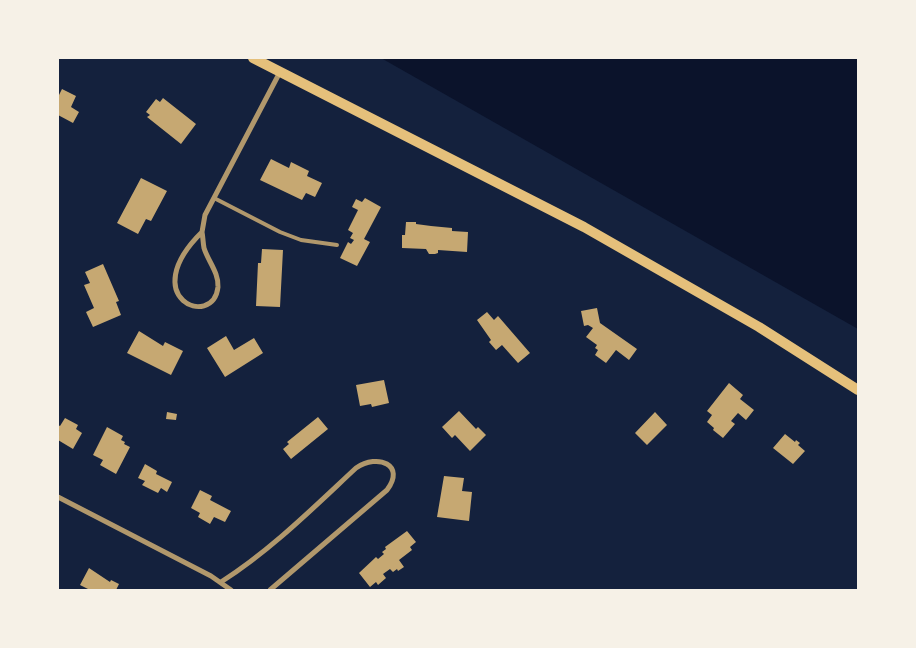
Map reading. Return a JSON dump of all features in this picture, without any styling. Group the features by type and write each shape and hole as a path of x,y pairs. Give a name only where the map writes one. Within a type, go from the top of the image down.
{"main road":[{"path":"253,58 584,227 759,327 858,390"}],"street":[{"path":"202,232 184,254 177,268 174,281 177,296 183,302 196,307 209,302 216,295 218,289 218,279 204,247 202,232 205,215 280,72"},
{"path":"221,582 248,565 364,462 384,461 393,475 393,483 387,490 270,590"},
{"path":"58,497 221,582 231,590"}],"lane":[{"path":"214,198 280,232 301,240 337,245"}],"water":[{"path":"381,58 858,58 858,329"}],"building":[{"path":"62,89 76,96 71,107 79,112 73,123 58,115 58,97"},
{"path":"163,98 196,124 181,144 147,117 150,115 146,112 156,99 160,102"},
{"path":"271,159 289,168 291,162 309,171 307,176 322,183 315,197 306,193 302,200 260,180"},
{"path":"141,178 167,191 151,221 146,219 138,234 117,223"},
{"path":"365,198 381,207 364,239 370,242 357,266 340,258 348,242 351,244 354,240 350,238 353,233 348,230 358,210 352,207 356,199 362,202"},
{"path":"406,222 416,222 416,224 452,228 452,231 468,232 467,252 438,250 438,253 429,254 426,249 402,248 402,235 405,235"},
{"path":"262,249 283,250 280,307 256,306 258,263 261,263"},
{"path":"103,264 119,301 116,302 121,315 93,327 86,312 94,308 84,285 90,283 85,272"},
{"path":"597,308 600,323 637,349 629,360 616,350 606,363 595,355 598,350 595,348 597,345 586,337 593,328 588,325 584,326 581,311"},
{"path":"487,312 494,320 498,316 530,353 518,363 502,345 496,350 489,342 491,340 477,320"},
{"path":"139,331 163,346 165,342 183,351 171,375 127,353"},
{"path":"226,336 234,350 254,338 263,353 225,377 207,348"},
{"path":"384,380 389,403 372,407 371,404 360,406 356,385"},
{"path":"729,383 743,395 740,399 754,410 746,420 738,413 731,421 735,424 723,438 707,422 712,415 707,411"},
{"path":"459,411 476,429 478,427 486,435 470,451 455,435 452,438 442,427"},
{"path":"167,412 177,414 176,420 166,419"},
{"path":"655,412 667,425 647,445 635,433"},
{"path":"318,417 328,429 291,459 283,449 289,444 287,442"},
{"path":"65,418 78,425 76,429 82,433 73,449 58,440 58,425 60,426"},
{"path":"107,427 123,436 121,440 130,447 116,474 100,465 103,460 93,455"},
{"path":"785,434 795,442 796,440 800,443 798,445 805,451 793,464 773,448"},
{"path":"145,464 157,471 156,474 172,482 167,492 161,488 158,493 142,485 145,481 138,478"},
{"path":"444,476 464,478 462,491 472,492 469,521 437,517"},
{"path":"200,490 212,496 210,500 231,511 225,522 214,517 210,524 198,517 200,513 191,508"},
{"path":"407,531 416,542 410,547 412,550 399,560 404,567 393,572 390,569 383,574 386,578 378,585 376,582 370,587 359,573 376,557 378,559 384,554 382,552 386,549 385,547"},
{"path":"89,568 110,582 111,580 119,584 116,590 90,590 80,585"}]}
